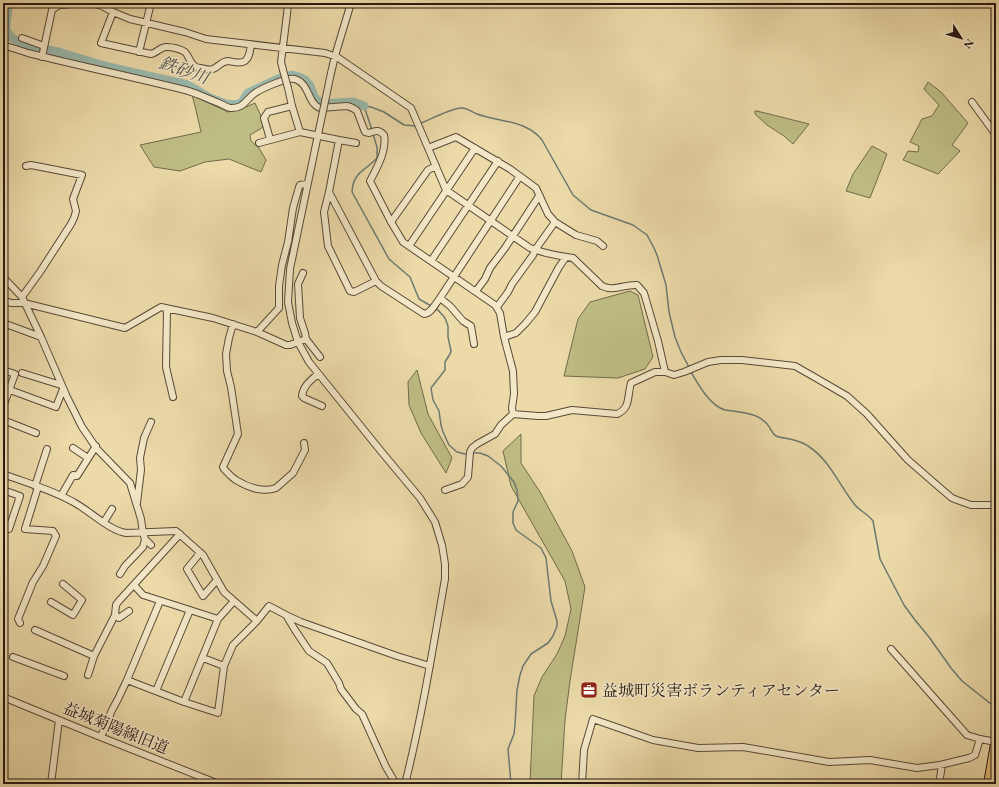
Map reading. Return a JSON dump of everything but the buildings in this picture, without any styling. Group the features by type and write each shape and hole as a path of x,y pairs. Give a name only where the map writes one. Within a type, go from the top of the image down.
{"main road":[{"path":"988,784 996,740"},
{"path":"995,784 996,780"}],"street":[{"path":"42,57 52,10 59,4 86,3"},
{"path":"91,3 102,6 130,19 185,32 206,39 325,53 335,56 411,108 446,190 530,248 573,258 602,286 612,289 637,285 644,293 665,372"},
{"path":"139,52 151,3"},
{"path":"288,3 288,14 281,62 300,132"},
{"path":"351,3 335,56 307,184 290,270 288,302 289,312 298,342 309,362 420,498 436,522 442,544 445,564 445,579 430,666 405,784"},
{"path":"113,12 101,43 151,54 166,46 186,53 195,67 213,70 227,61 241,63 246,60 249,55 251,44"},
{"path":"22,38 44,46"},
{"path":"3,45 42,57 188,91 230,108 238,107 244,104 255,93 290,79 296,80 306,87 315,106 320,108 350,106 355,109 365,132 378,130 384,135 384,144 378,166 370,181 403,242 476,291 497,307 500,313 504,337 513,371 513,414"},
{"path":"972,102 996,135"},
{"path":"270,139 264,118 265,114 292,106"},
{"path":"259,143 300,132 318,133 339,140 356,143"},
{"path":"428,148 456,137 520,176 536,188 548,214 555,222 576,235 597,241 603,246"},
{"path":"339,140 324,212 328,246 349,290 354,292 376,281"},
{"path":"409,246 475,148"},
{"path":"431,261 498,162"},
{"path":"23,300 74,218 76,211 73,199 82,175 31,165 26,166"},
{"path":"391,222 428,170 436,166"},
{"path":"329,192 376,281 381,286 426,314 429,312 454,276 520,176"},
{"path":"257,332 279,308 279,286 293,208 300,185 307,184"},
{"path":"476,291 539,196"},
{"path":"497,307 555,222"},
{"path":"504,337 516,333 535,312 566,257"},
{"path":"303,273 298,284 300,318 306,339 320,357"},
{"path":"3,277 23,300 41,337 62,387 82,427 96,446 130,483 141,519 145,539 151,545"},
{"path":"438,299 450,306 463,321 470,326 474,344"},
{"path":"3,300 11,303 23,300 125,328 161,307 233,324 257,332 286,345 306,339"},
{"path":"167,309 166,367 173,397"},
{"path":"3,323 41,337"},
{"path":"233,324 226,354 227,371 238,434 223,466 224,469 236,480 253,488 273,489 293,473 305,450 304,443"},
{"path":"445,490 462,484 468,477 470,452 472,448 495,434 501,425 513,414 546,416 572,410 617,414 622,412 627,406 631,383 654,372 665,372 674,375 708,362 721,360 742,360 795,366 853,401 868,414 908,460 952,498 971,505 996,505"},
{"path":"3,370 15,374 10,390 5,397 3,407"},
{"path":"22,373 62,387"},
{"path":"318,374 308,382 302,396 322,406"},
{"path":"10,390 56,407 62,387"},
{"path":"3,420 36,433"},
{"path":"137,507 142,470 140,458 144,438 151,422"},
{"path":"60,496 72,474 77,476 96,446"},
{"path":"73,448 88,458"},
{"path":"20,623 18,619 56,536 53,531 25,529 47,449"},
{"path":"3,474 60,496 88,511 121,532 143,533 176,531 203,555 224,592 257,621"},
{"path":"3,490 20,496 9,529"},
{"path":"104,522 112,509"},
{"path":"88,675 94,656 115,616 116,605 180,534"},
{"path":"120,574 125,566 143,547 145,539"},
{"path":"200,553 187,569 203,596 217,580"},
{"path":"51,602 73,615 82,600 63,584"},
{"path":"134,585 143,595 218,619"},
{"path":"101,737 160,601"},
{"path":"184,702 218,619 234,601"},
{"path":"127,680 156,692 218,713 224,666 233,645 257,621 269,606 301,622 430,666"},
{"path":"115,616 120,618 129,610"},
{"path":"156,692 190,610"},
{"path":"286,615 309,651 327,663 341,689 356,709 362,714 386,767 396,784"},
{"path":"35,630 94,656"},
{"path":"891,649 967,735 980,739 996,740"},
{"path":"14,657 64,676"},
{"path":"203,658 224,666"},
{"name":"益城菊陽線旧道","path":"3,697 203,781 219,784"},
{"path":"582,784 584,750 593,719 653,740 698,748 743,747 828,762 870,760 917,768 942,765 969,758 975,755 980,739"},
{"path":"54,784 59,720"},
{"path":"939,784 942,765"}],"shaded area":[{"path":"928,82 941,92 968,123 952,145 960,151 938,174 903,160 908,151 918,152 919,146 910,142 922,119 932,116 939,105 924,89"},
{"path":"192,95 228,112 239,110 255,103 265,126 250,135 251,141 259,148 266,160 261,172 229,159 205,162 180,171 154,167 140,145 201,132"},
{"path":"755,111 809,124 793,144 767,125 755,114"},
{"path":"872,146 887,154 870,198 846,191 853,174"},
{"path":"630,291 638,295 653,357 645,369 618,378 564,376 578,319 590,302"},
{"path":"417,370 428,414 452,458 446,473 421,433 409,405 408,382"},
{"path":"521,434 521,463 540,492 572,551 585,587 565,720 561,784 530,784 534,696 542,677 557,654 565,636 571,609 565,581 511,486 503,451"}],"waterway":[{"name":"鉄砂川","path":"10,3 8,8 6,31 11,37 24,45 58,52 108,67 188,85 210,98 226,104 239,104 248,93 280,78 292,75 305,80 310,86 315,99 323,104 353,102 364,106"},
{"path":"372,130 364,106 384,112 404,125 416,126"},
{"path":"419,124 455,109 462,108 483,116 519,125 537,134 542,140 573,195 591,210 633,225 647,235 657,255 666,285 669,312 675,337 690,369"},
{"path":"373,134 377,147 377,158 357,176 352,192 389,259 410,277 419,299 433,307"},
{"path":"436,309 445,318 448,326 448,337 451,351 445,362 445,370 431,388 433,400 439,411 443,432 449,445 457,452 465,454"},
{"path":"691,372 709,399 720,408 756,416 766,422 776,436 803,443 822,458 834,473 855,505 873,521 880,559 904,605 962,681 996,708"},
{"path":"475,453 488,456 501,466 514,482 517,490 518,501 513,512 513,523 516,530 541,548 546,558 551,601 557,621 557,626 553,636 548,643 531,654 523,666 520,675 517,690 514,734 508,749 511,784"}],"place":[{"name":"益城町災害ボランティアセンター","path":"589,690"}]}
